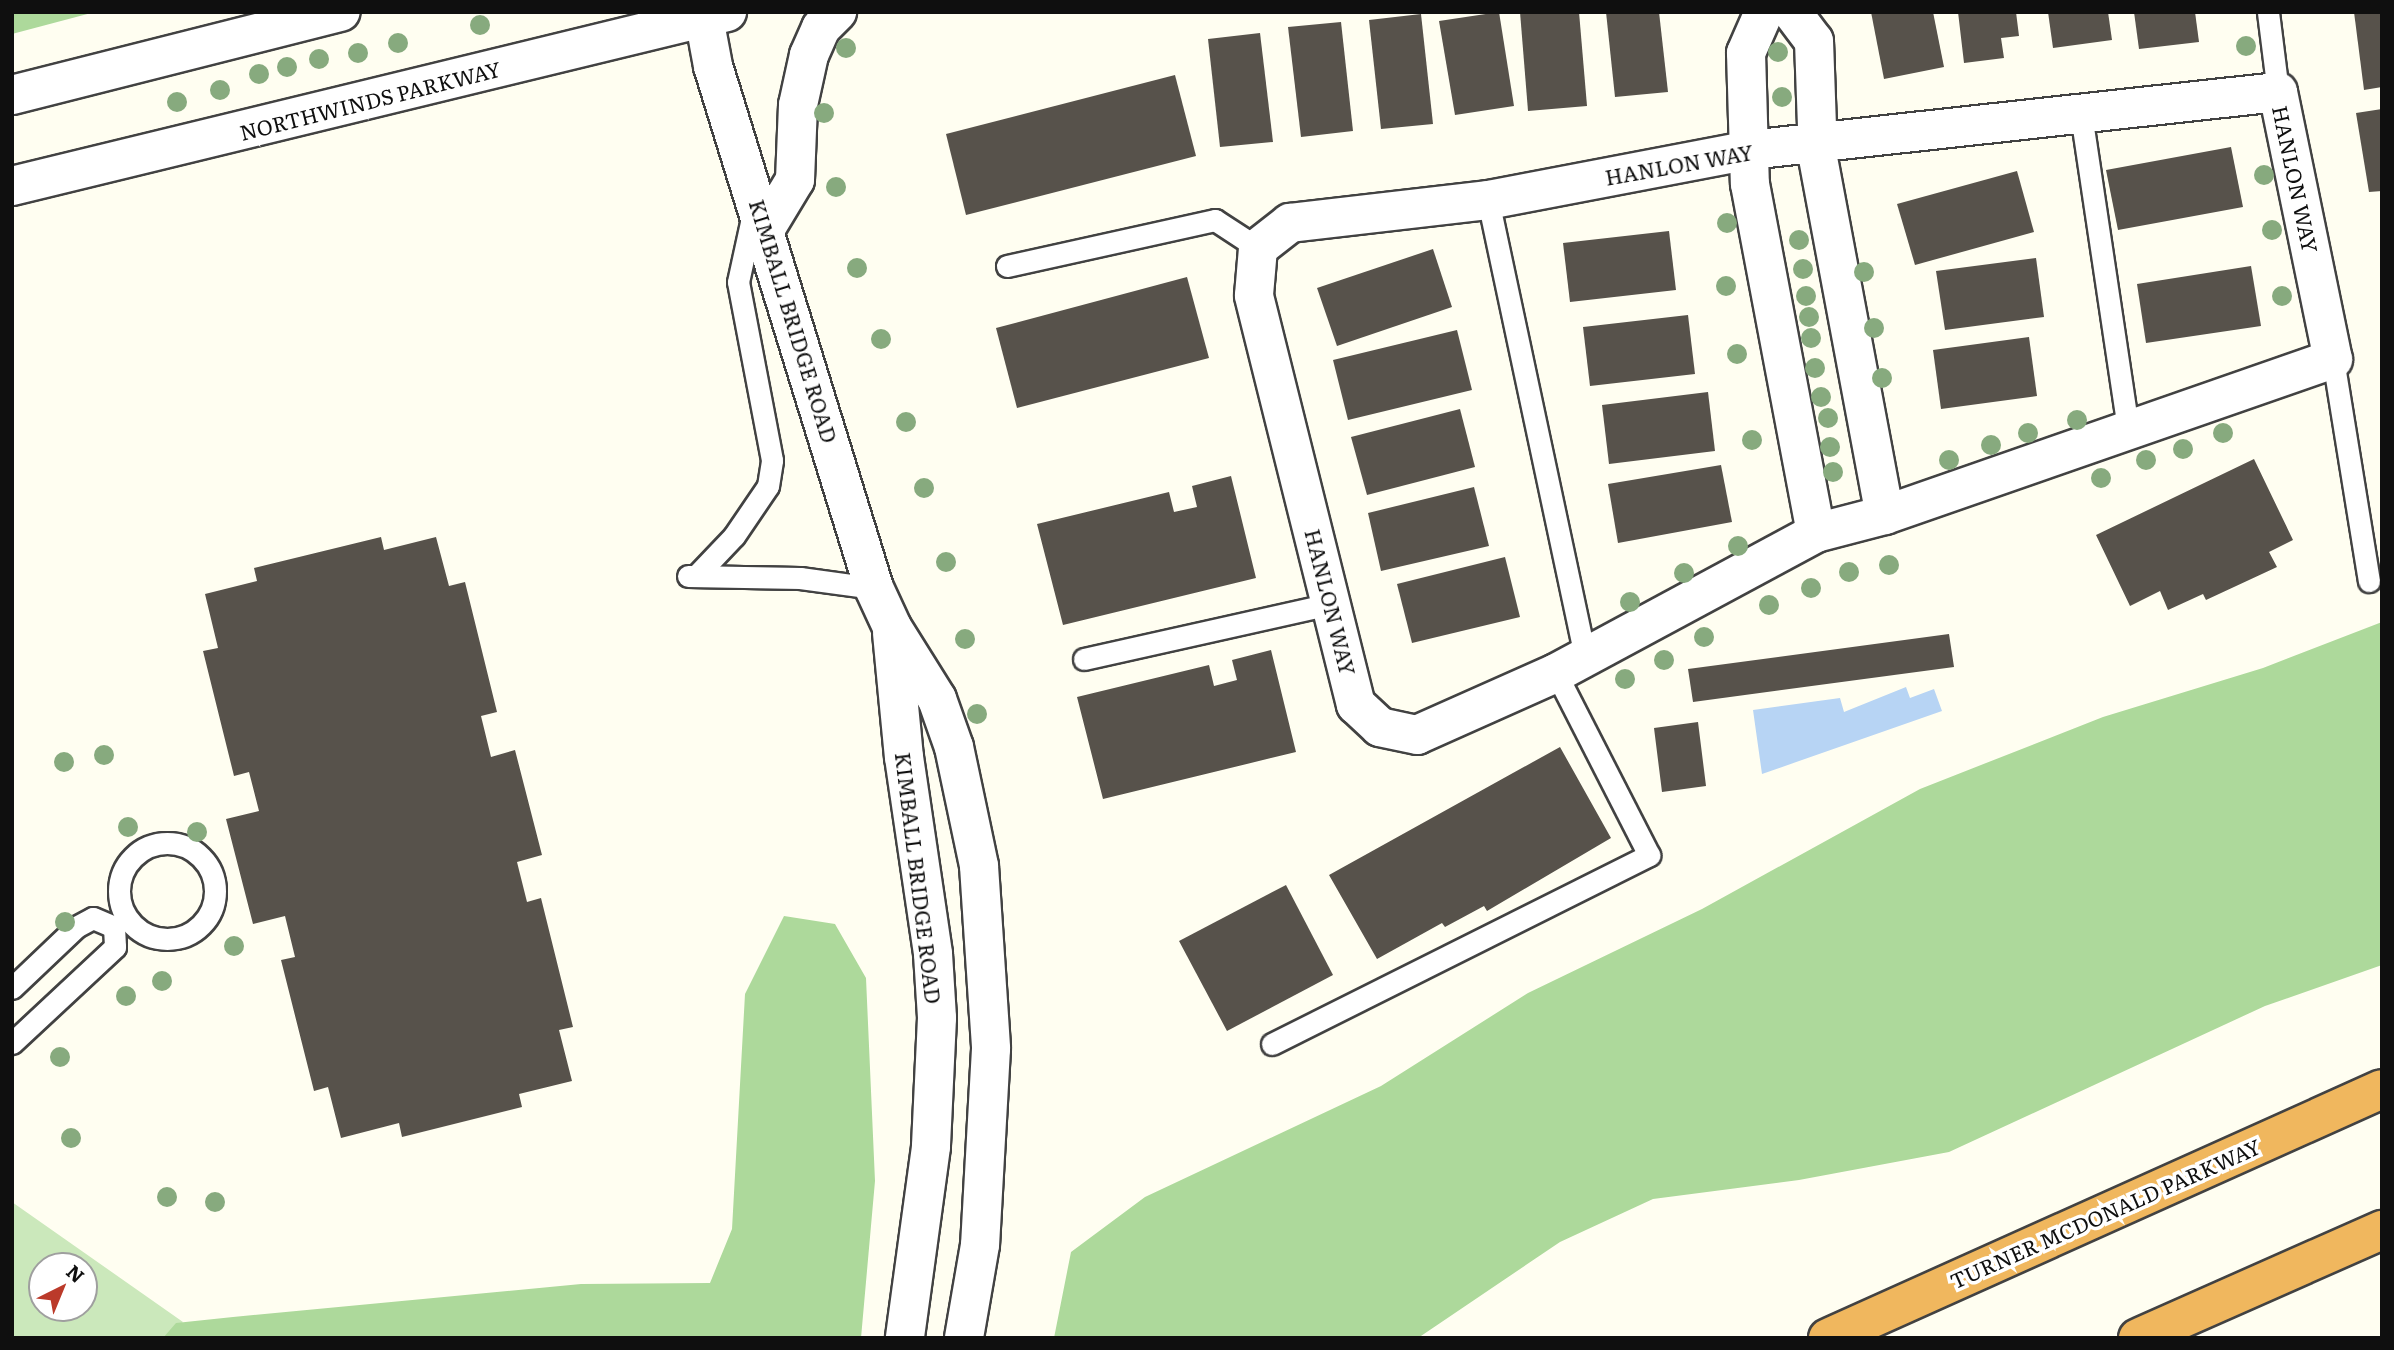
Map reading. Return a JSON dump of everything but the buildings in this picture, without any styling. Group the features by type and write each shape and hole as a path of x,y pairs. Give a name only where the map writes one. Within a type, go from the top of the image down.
{"highway":[{"name":"TURNER MCDONALD PARKWAY","path":"1828,1338 2382,1089"},
{"path":"2138,1338 2382,1230"}],"street":[{"path":"12,95 341,12"},
{"path":"761,213 795,180 798,105 809,55 821,28 837,12"},
{"path":"1764,12 1746,53 1750,184 1816,533"},
{"path":"1792,12 1814,41 1818,144 1885,515"},
{"name":"KIMBALL BRIDGE ROAD","path":"711,14 712,66 761,213 874,589 892,627 937,699 954,747 979,866 991,1049 980,1245 964,1338"},
{"name":"NORTHWINDS PARKWAY","path":"12,186 307,116 642,29 711,14"},
{"name":"HANLON WAY","path":"2278,92 2333,359 1885,515 1816,533 1570,665 1417,735 1380,727 1356,705 1254,295 1258,248 1290,223 1488,200 1749,150 2278,92"},
{"name":"KIMBALL BRIDGE ROAD","path":"892,627 904,757 933,954 937,1018 931,1147 905,1338"}],"lane":[{"path":"2267,12 2278,92"},
{"path":"2081,114 2128,430"},
{"path":"1272,1044 1649,855 1570,665 1488,200"},
{"path":"761,213 738,282 772,460 768,486 734,536 689,576 800,578 874,589"},
{"path":"1007,266 1215,220 1258,248"},
{"path":"2333,359 2370,581"},
{"path":"1084,659 1331,604"},
{"path":"12,988 76,927 93,918 120,921 161,939 194,932 214,906 212,872 203,858 173,843 141,850 121,877 120,921 115,947 12,1043"}],"green space":[{"path":"12,12 95,12 12,34"},
{"path":"2382,622 2382,965 2265,1006 1949,1152 1799,1180 1653,1199 1560,1242 1418,1338 1054,1338 1071,1252 1145,1197 1381,1086 1528,993 1702,909 1920,789 2103,717 2263,668"},
{"path":"784,916 835,924 866,978 875,1181 861,1338 163,1338 176,1323 233,1317 581,1284 710,1283 732,1229 745,994"},
{"path":"12,1202 83,1252 28,1252 28,1322 98,1322 98,1262 183,1322 167,1338 12,1338"}],"water":[{"path":"1906,687 1910,698 1934,689 1942,711 1762,774 1753,710 1840,698 1844,712"}]}
